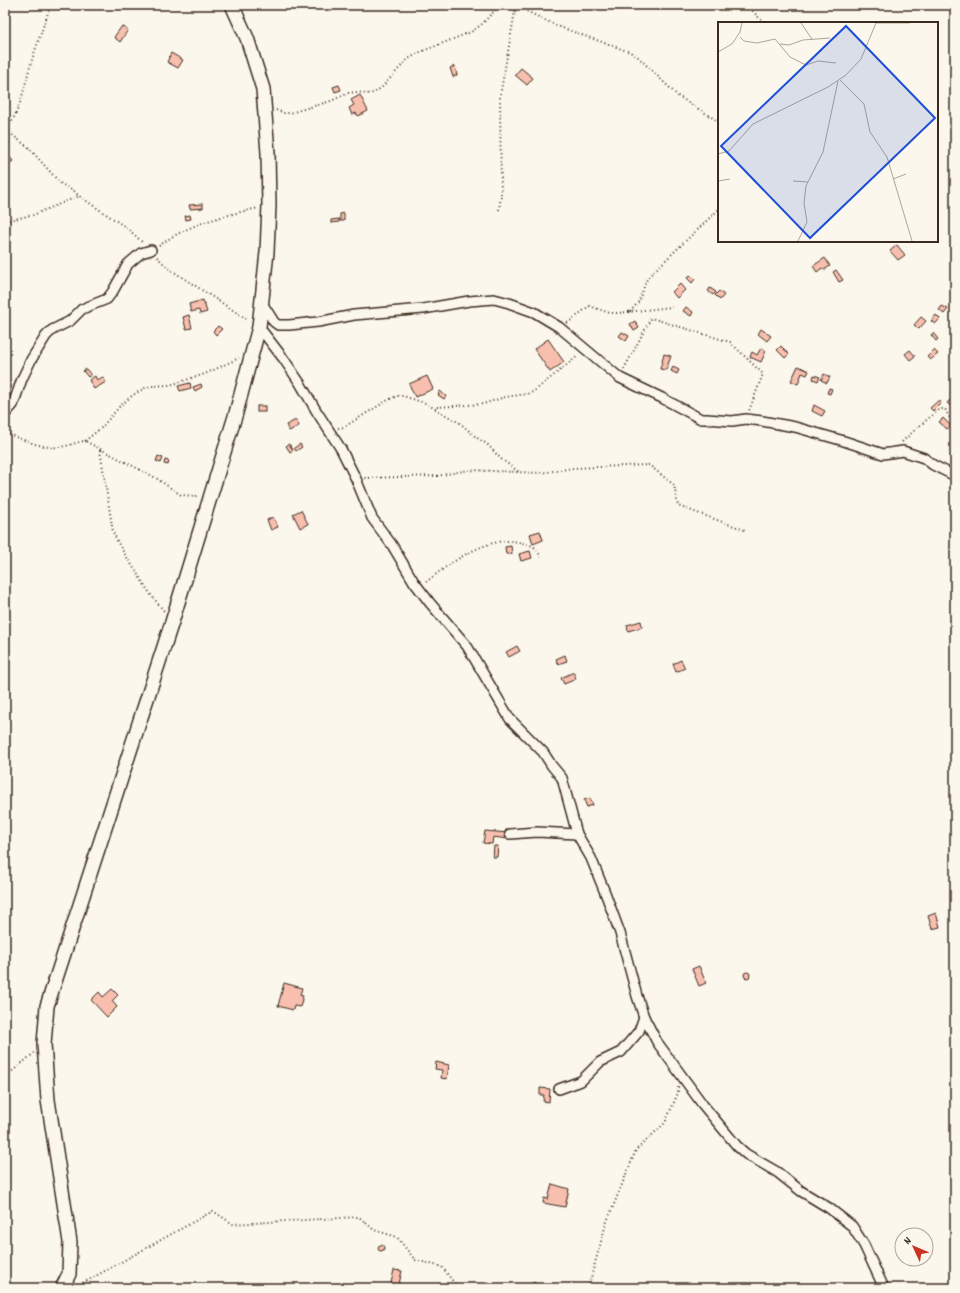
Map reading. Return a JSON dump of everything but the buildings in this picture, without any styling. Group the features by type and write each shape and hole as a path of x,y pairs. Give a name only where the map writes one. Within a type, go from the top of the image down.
{"street":[{"path":"62,1288 69,1274 70,1242 48,1100 44,1044 47,1006 172,622 211,495 259,327 267,252 269,205 268,153 263,89 247,38 232,5"},
{"path":"5,414 13,405 22,379 36,350 46,336 52,330 70,320 82,309 107,299 128,264 141,253 152,251"},
{"path":"262,303 274,322 289,325 318,322 354,315 423,309 470,301 494,299 534,312 559,327 620,378 701,419 732,421 746,419 762,421 795,427 883,454 903,451 924,458 933,465 955,476"},
{"path":"259,327 300,383 341,449 356,479 372,518 392,545 419,588 467,646 510,719 543,752 562,778 577,834 591,858 620,933 644,1017 657,1042 720,1127 746,1154 777,1172 801,1192 829,1208 852,1226 864,1245 884,1288"},
{"path":"510,834 537,832 577,834"},
{"path":"559,1089 581,1081 600,1062 621,1052 639,1030 644,1017"}],"path":[{"path":"51,5 36,48 20,104 6,131 29,148 61,184 74,190 80,196 127,228 168,268 259,327"},
{"path":"264,104 284,113 290,113 331,101 348,93 374,93 382,87 407,60 418,53 472,32 481,25 500,5"},
{"path":"499,210 501,196 500,96 516,5 557,26 630,52 678,96 718,121"},
{"path":"747,5 763,22"},
{"path":"5,221 33,215 80,196"},
{"path":"152,251 169,238 186,229 237,212 269,205"},
{"path":"630,312 639,301 649,276 718,210"},
{"path":"559,327 574,319 589,306 610,313 672,307"},
{"path":"620,378 650,318 730,342 763,374 746,419"},
{"path":"435,408 483,404 505,397 533,392 586,349"},
{"path":"5,433 47,447 62,447 85,441 101,428 120,406 133,395 145,388 170,385 205,374 253,352"},
{"path":"327,428 344,427 388,400 397,396 404,396 425,403 460,423 477,438 487,444 501,459 519,472"},
{"path":"902,442 940,409 945,409 955,428"},
{"path":"85,441 156,478 181,495 211,495"},
{"path":"100,450 113,532 119,545 151,595 172,622"},
{"path":"356,479 374,477 437,476 469,470 541,473 573,468 649,465 674,485 678,506 745,530"},
{"path":"419,588 446,566 494,542 510,541 530,545 541,557"},
{"path":"5,1075 14,1070 44,1044"},
{"path":"588,1288 606,1224 636,1150 665,1123 678,1093 678,1071"},
{"path":"74,1288 213,1211 233,1224 359,1217 374,1230 397,1237 415,1260 442,1267 458,1288"}]}
